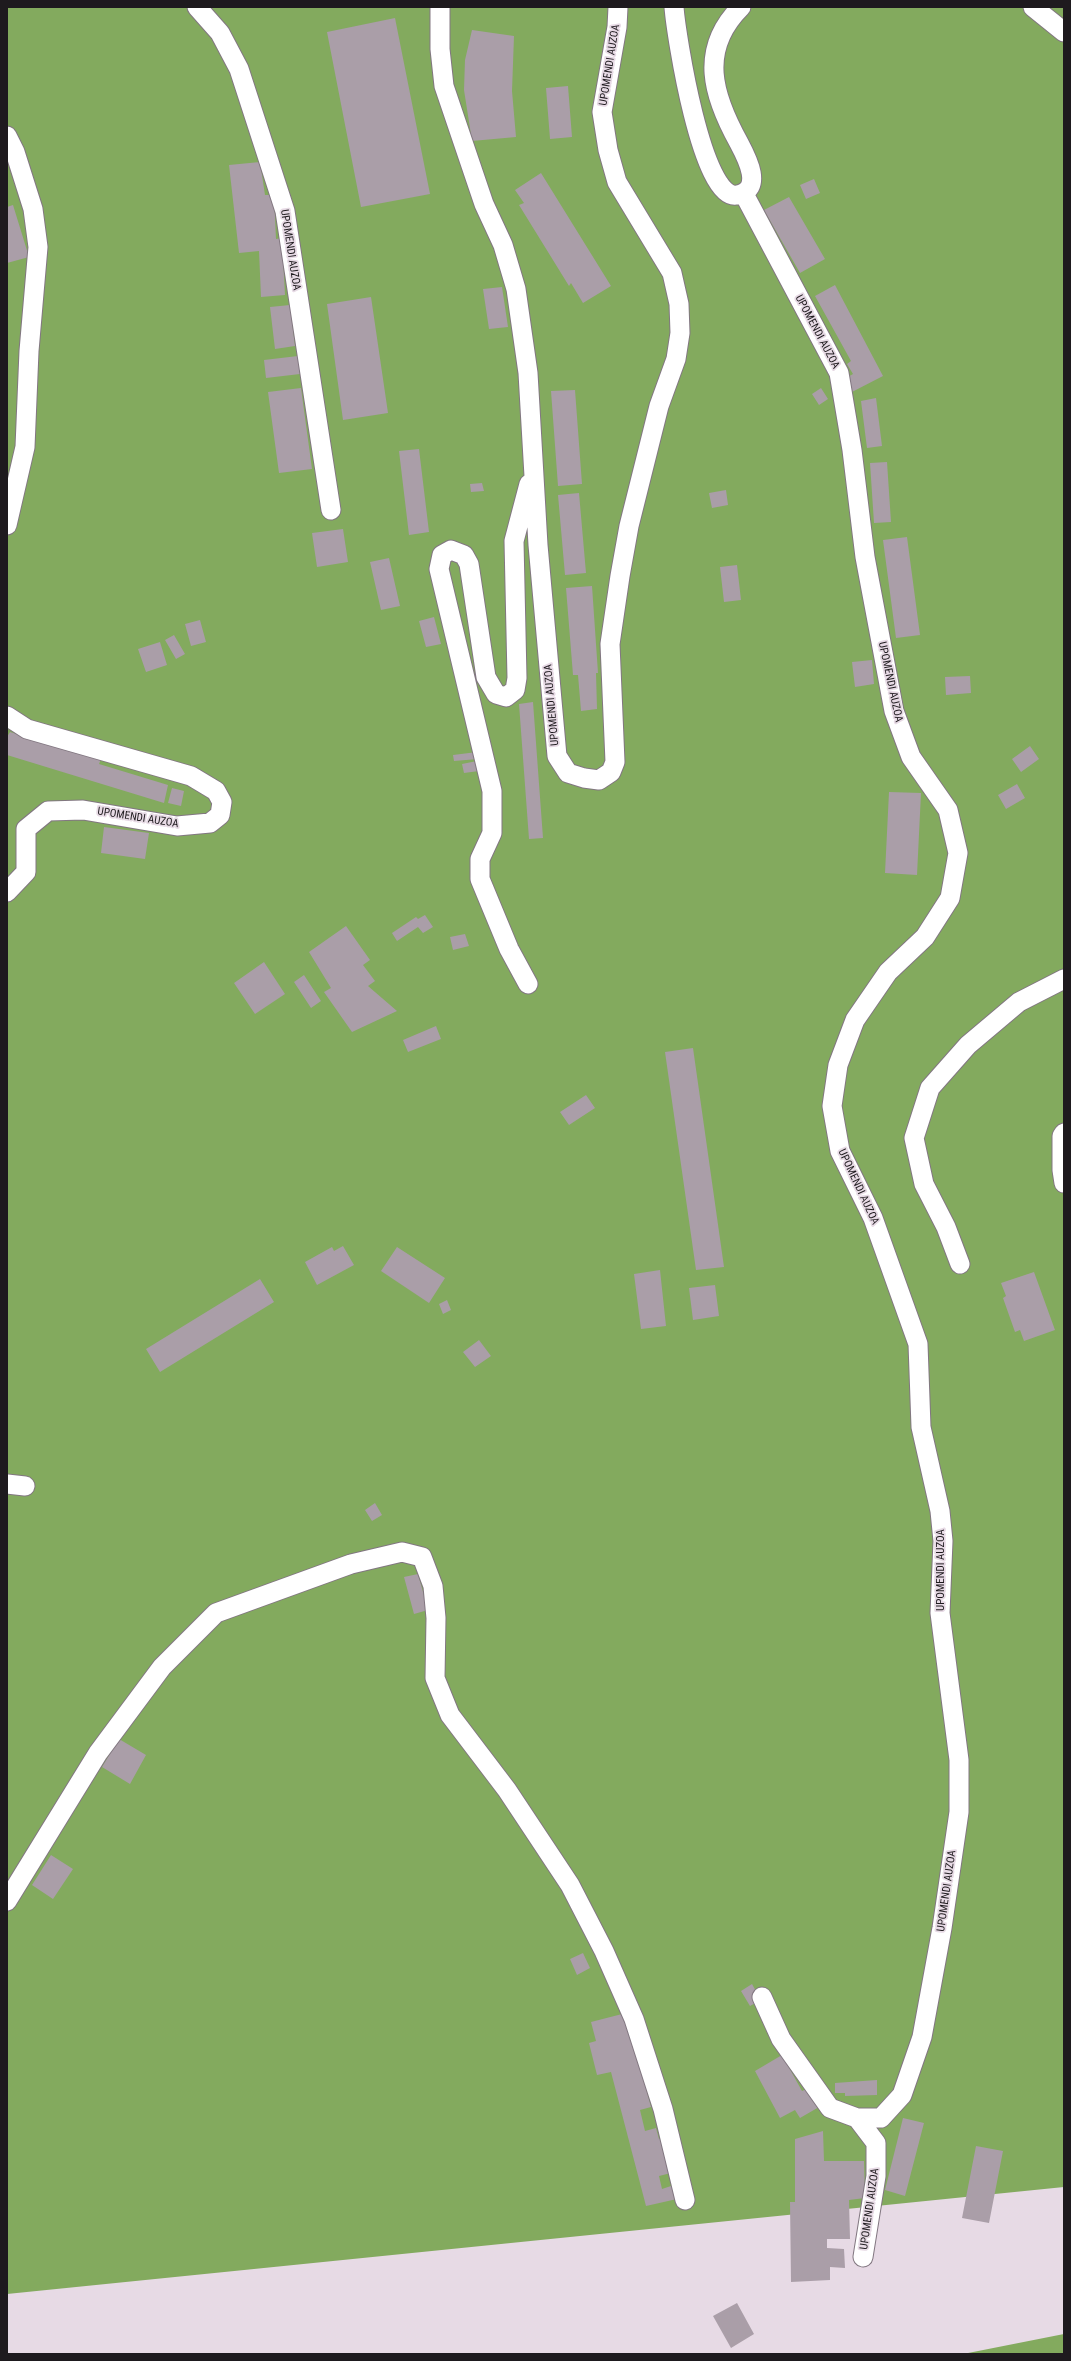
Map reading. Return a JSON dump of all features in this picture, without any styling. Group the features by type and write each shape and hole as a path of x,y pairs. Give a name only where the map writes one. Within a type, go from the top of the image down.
{"lane":[{"name":"UPOMENDI AUZOA","path":"197,7 220,33 239,69 285,211 331,510"},
{"name":"UPOMENDI AUZOA","path":"440,7 440,49 444,86 484,204 503,245 516,289 528,374 533,468 557,756 568,773 584,778 599,780 611,772 615,762 610,644 629,526 658,406 676,359 680,333 679,304 672,273 617,182 608,150 602,112 617,27 618,7"},
{"path":"674,7 677,42 690,108 708,161 724,191 735,196 744,194 750,188 753,177 745,154 730,128 716,91 714,66 718,39 734,14 741,7"},
{"path":"1033,7 1064,32"},
{"path":"7,136 15,152 33,209 38,247 29,351 25,447 13,481 7,525"},
{"name":"UPOMENDI AUZOA","path":"744,194 839,374 852,450 866,558 894,711 911,757 948,810 958,853 950,898 925,937 888,972 854,1020 838,1065 832,1106 840,1151 873,1218 918,1344 920,1427 940,1511 943,1541 940,1613 959,1760 959,1812 942,1928 922,2037 902,2095 881,2118 857,2118 830,2108 781,2039 762,1997"},
{"name":"UPOMENDI AUZOA","path":"528,984 509,949 480,879 480,859 492,833 492,791 439,569 442,554 451,550 464,554 469,564 486,677 496,694 506,697 515,690 517,678 514,541 533,468"},
{"name":"UPOMENDI AUZOA","path":"7,716 27,728 192,776 216,791 222,802 220,815 210,823 177,826 83,810 48,811 26,829 26,872 7,892"},
{"path":"960,1264 946,1227 924,1184 914,1138 930,1088 968,1045 1013,1007 1064,979"},
{"path":"1064,1133 1062,1136 1062,1170 1064,1183"},
{"path":"7,1901 98,1753 162,1667 216,1613 351,1564 402,1552 422,1557 433,1586 436,1618 435,1678 450,1715 507,1790 570,1885 604,1952 634,2019 663,2109 685,2200"},
{"name":"UPOMENDI AUZOA","path":"857,2118 876,2143 876,2176 863,2257"}],"green space":[{"path":"7,7 1064,7 1064,2187 7,2294"},
{"path":"1064,2334 1064,2354 963,2354"}],"building":[{"path":"395,18 430,194 361,207 327,32"},
{"path":"472,30 514,36 512,91 516,137 472,141 464,90 465,60"},
{"path":"568,86 572,137 550,139 546,88"},
{"path":"260,162 265,195 274,195 276,239 282,238 285,295 261,297 259,251 239,253 229,165"},
{"path":"541,173 611,286 583,303 571,283 569,286 519,205 524,203 515,190"},
{"path":"814,179 820,193 806,199 800,185"},
{"path":"789,197 825,259 800,273 764,210"},
{"path":"13,205 29,257 7,263 7,207"},
{"path":"835,285 883,376 850,393 846,378 853,374 847,364 851,361 815,296"},
{"path":"502,287 508,327 489,329 483,289"},
{"path":"371,297 388,413 343,420 327,304"},
{"path":"290,305 295,346 275,349 270,307"},
{"path":"298,356 300,374 266,378 264,360"},
{"path":"301,388 312,469 279,473 268,392"},
{"path":"821,388 828,399 819,405 812,394"},
{"path":"575,390 582,484 558,486 551,391"},
{"path":"876,398 882,446 867,448 861,401"},
{"path":"419,449 429,532 409,535 399,451"},
{"path":"887,462 891,522 874,523 870,463"},
{"path":"482,483 484,491 471,492 470,484"},
{"path":"726,490 728,505 712,508 709,493"},
{"path":"579,493 586,573 565,575 558,495"},
{"path":"343,529 348,562 317,567 312,533"},
{"path":"907,537 920,635 896,638 883,540"},
{"path":"389,558 400,606 381,610 370,562"},
{"path":"737,565 741,600 724,602 720,567"},
{"path":"592,586 598,673 596,673 597,709 581,711 578,675 573,675 566,588"},
{"path":"434,617 441,644 426,647 419,621"},
{"path":"200,620 206,642 191,646 185,624"},
{"path":"174,635 185,654 176,659 165,640"},
{"path":"160,642 167,665 146,672 138,649"},
{"path":"872,660 874,684 855,687 852,662"},
{"path":"970,676 971,693 946,695 945,677"},
{"path":"533,702 543,838 529,839 519,704"},
{"path":"10,732 101,759 99,764 168,785 164,803 7,755 7,737"},
{"path":"1030,746 1039,759 1021,772 1012,759"},
{"path":"477,752 478,759 454,761 453,755"},
{"path":"477,761 479,771 464,773 462,764"},
{"path":"1017,784 1025,798 1006,809 998,795"},
{"path":"172,788 184,791 181,806 168,803"},
{"path":"889,792 921,793 917,875 885,873"},
{"path":"104,827 149,833 145,859 101,853"},
{"path":"425,915 433,927 423,933 418,927 397,941 392,933 416,917 418,919"},
{"path":"346,926 370,960 363,965 375,981 368,986 397,1011 352,1032 324,992 331,988 309,952"},
{"path":"465,934 469,946 453,950 450,937"},
{"path":"264,962 285,994 255,1014 234,983"},
{"path":"304,975 321,1001 311,1008 294,982"},
{"path":"436,1026 441,1039 408,1052 403,1040"},
{"path":"693,1048 724,1267 696,1270 665,1052"},
{"path":"586,1095 595,1108 569,1125 560,1112"},
{"path":"343,1246 354,1265 317,1285 305,1262 332,1247 334,1251"},
{"path":"397,1247 445,1278 429,1303 381,1271"},
{"path":"660,1270 666,1326 641,1329 634,1274"},
{"path":"1034,1272 1055,1330 1024,1341 1020,1330 1015,1332 1003,1298 1006,1296 1001,1283"},
{"path":"260,1279 274,1302 160,1372 146,1349"},
{"path":"715,1285 719,1316 693,1320 689,1288"},
{"path":"447,1300 451,1310 443,1314 439,1304"},
{"path":"479,1340 491,1356 475,1367 463,1352"},
{"path":"375,1503 382,1515 372,1521 365,1510"},
{"path":"418,1574 428,1610 414,1614 404,1577"},
{"path":"119,1739 146,1755 130,1784 102,1767"},
{"path":"51,1855 73,1869 53,1899 32,1885"},
{"path":"583,1953 590,1968 577,1975 570,1959"},
{"path":"752,1984 761,2000 750,2006 741,1991"},
{"path":"626,2013 651,2107 640,2110 645,2131 656,2128 659,2139 667,2137 671,2173 659,2176 662,2189 674,2185 677,2199 646,2206 611,2072 597,2075 589,2043 596,2041 591,2022"},
{"path":"782,2055 802,2091 809,2088 819,2107 800,2118 795,2110 780,2118 755,2071"},
{"path":"877,2080 877,2095 845,2096 845,2093 835,2093 835,2083"},
{"path":"903,2118 924,2123 905,2196 885,2190"},
{"path":"823,2131 824,2161 864,2161 865,2198 849,2200 850,2239 827,2239 827,2248 844,2249 845,2268 830,2267 830,2280 791,2282 790,2202 795,2202 795,2139"},
{"path":"976,2146 1003,2151 989,2223 962,2218"},
{"path":"737,2303 754,2334 731,2348 713,2316"}]}
